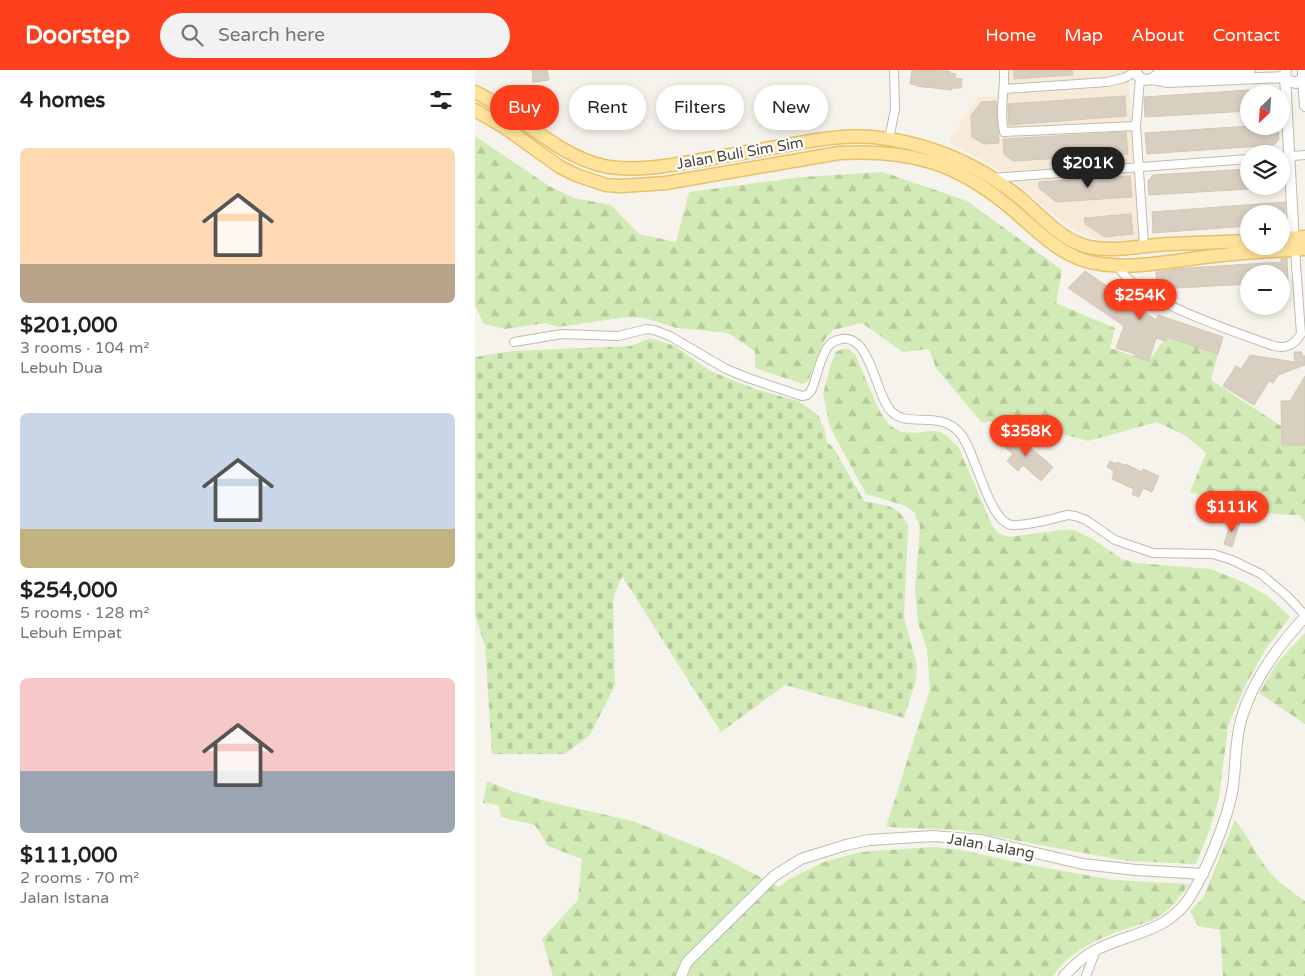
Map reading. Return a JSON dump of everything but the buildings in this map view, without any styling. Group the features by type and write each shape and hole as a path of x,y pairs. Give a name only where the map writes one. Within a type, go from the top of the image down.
{"main road":[{"name":"Jalan Buli Sim Sim","path":"475,92 490,101"},
{"name":"Jalan Buli Sim Sim","path":"475,110 490,119"},
{"name":"Jalan Buli Sim Sim","path":"508,130 560,167 591,180 622,186 695,179 839,153 865,152 907,155 946,167 981,185 1067,254 1084,260 1117,265 1136,265 1215,256 1296,242"},
{"name":"Jalan Buli Sim Sim","path":"536,130 583,160 605,166 627,168 676,164 832,137 862,136 889,139 925,147 956,158 992,178 1076,243 1100,249 1240,241"},
{"path":"1136,265 1142,256 1143,246"}],"street":[{"path":"889,139 895,109 894,70"},
{"path":"1004,70 1005,89 1001,101 1003,130 1007,133 1136,126"},
{"path":"1137,74 1146,80 1156,74 1250,70"},
{"path":"1005,89 1107,82 1137,74"},
{"path":"1137,74 1136,126 1143,246"},
{"path":"1156,74 1168,82 1285,74"},
{"path":"1285,74 1293,83 1299,82 1304,75"},
{"path":"1285,74 1285,145"},
{"path":"1304,75 1305,106"},
{"path":"1290,156 1305,155"},
{"path":"992,178 1240,160"},
{"path":"1117,265 1125,276 1165,303 1190,315 1274,346 1281,348 1292,345 1303,334 1296,242 1290,195"},
{"path":"514,342 562,334 618,336 647,329 654,330 670,336 739,374 802,396 807,395 811,391 827,347 837,339 845,338 852,340 861,348 873,370 884,400 892,412 902,418 942,420 959,431 967,444 985,491 1001,520 1013,525 1075,516 1086,520 1115,540 1153,553 1213,554 1232,560 1261,574 1287,596 1305,616 1270,661 1247,704 1236,740 1230,804 1203,874 1184,904 1171,918 1153,929 1097,949 1078,962 1064,976"},
{"name":"Jalan Lalang","path":"681,976 687,962 774,876 801,859 869,840 933,836 980,840 1083,864 1136,870 1203,874"},
{"path":"1086,976 1097,949"}],"shaded area":[{"path":"1000,70 1128,70 1139,239 1098,240 1070,227 996,168 948,142 978,97 997,96 1002,88"}],"green space":[{"path":"475,136 549,186 574,198 611,205 639,234 676,242 689,192 801,177 883,172 967,201 1062,270 1056,303 1115,328 1110,348 1149,361 1166,337 1218,354 1211,380 1281,426 1282,445 1305,445 1305,523 1300,515 1258,511 1190,492 1206,453 1186,436 1157,422 1088,441 1008,419 982,423 936,368 929,349 903,352 862,323 833,330 825,339 808,381 803,384 755,368 755,351 728,333 677,328 645,318 627,317 558,327 546,323 505,329 484,324 475,305"},
{"path":"650,338 675,346 710,371 755,389 798,401 818,415 824,428 827,443 833,447 864,501 891,507 904,519 908,526 904,617 917,666 916,680 904,718 785,685 721,732 622,576 613,599 615,685 590,735 565,754 492,754 485,646 475,615 475,357 513,351 631,346"},
{"path":"842,349 849,349 855,354 879,410 889,425 901,432 940,432 946,435 959,448 992,525 998,533 1009,537 1074,530 1091,538 1122,559 1137,563 1211,569 1245,583 1269,597 1290,617 1265,650 1245,686 1228,726 1219,798 1210,829 1196,864 1128,861 959,830 886,827 930,689 927,649 918,623 915,589 920,527 914,512 906,506 866,494 830,427 823,394 836,352"},
{"path":"1305,633 1305,724 1259,693 1277,663"},
{"path":"487,781 517,793 553,803 633,821 722,857 779,887 789,879 824,862 860,852 933,847 961,850 1114,880 1189,884 1163,914 1097,940 1068,959 1053,976 553,976 542,939 578,900 582,859 548,846 535,825 501,817 499,805 483,803"},
{"path":"1235,820 1272,875 1305,901 1305,976 1223,976 1220,930 1198,926 1190,911 1203,898"}]}
